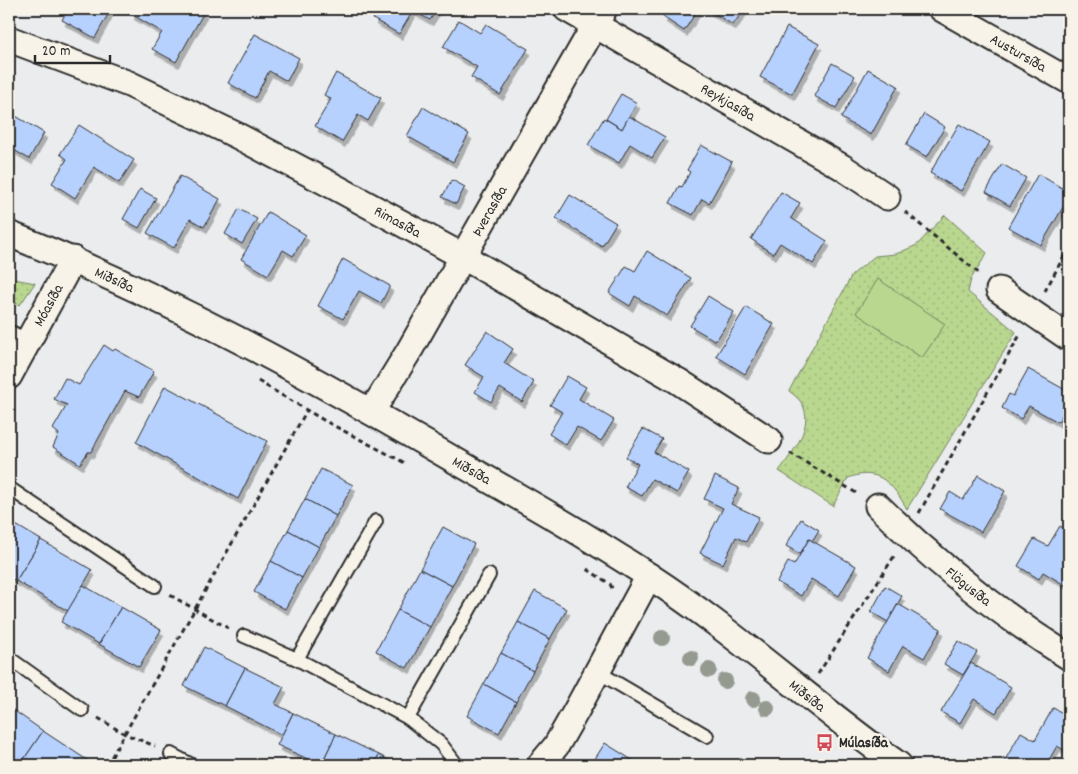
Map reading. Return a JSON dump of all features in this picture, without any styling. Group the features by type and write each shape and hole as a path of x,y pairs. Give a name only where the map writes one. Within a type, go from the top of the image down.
{"street":[{"name":"Reykjasíða","path":"567,9 599,16 887,197"},
{"name":"Austursíða","path":"942,9 1067,75"},
{"name":"Þverasíða","path":"372,412 409,351 599,16"},
{"name":"Rimasíða","path":"9,39 138,88 236,135 462,256 678,381 769,440"},
{"name":"Miðsíða","path":"9,234 73,259 258,349 372,412 582,534 649,576 689,604 899,765"},
{"name":"Móasíða","path":"9,376 19,336 73,259"},
{"path":"999,290 1069,338"},
{"name":"Flögusíða","path":"878,506 945,568 1035,636 1069,657"},
{"path":"540,765 556,746 649,576"}],"lane":[{"path":"9,488 155,586"},
{"path":"297,659 376,521"},
{"path":"408,718 488,575"},
{"path":"244,636 297,659 408,718 441,744 457,765"},
{"path":"9,658 82,710"},
{"path":"598,672 707,736"},
{"path":"172,754 192,765"}],"path":[{"path":"887,197 999,290"},
{"path":"805,694 907,534 1069,247"},
{"path":"250,376 307,410 412,467"},
{"path":"106,765 126,734 307,410"},
{"path":"769,440 878,506"},
{"path":"586,569 610,584 615,592 614,600 631,611"},
{"path":"155,586 194,610 244,636"},
{"path":"82,710 126,734 172,754"}],"green space":[{"path":"945,215 987,253 971,279 968,292 1016,332 907,509 891,485 877,476 869,474 848,478 833,506 779,471 796,447 806,420 801,402 789,391 852,275 875,256 896,254 917,245"},
{"path":"9,278 35,283 20,305 9,300"},
{"path":"878,279 945,324 922,358 856,313"}],"building":[{"path":"68,9 111,9 95,38 62,20"},
{"path":"134,9 199,9 204,12 176,62 152,49 162,32 131,14"},
{"path":"379,9 437,9 430,20 413,11 399,34 373,19"},
{"path":"669,9 698,9 684,31 663,17"},
{"path":"707,9 744,9 733,25"},
{"path":"459,20 480,33 486,24 528,49 500,95 471,77 477,67 443,47"},
{"path":"787,27 819,44 792,94 760,77"},
{"path":"255,34 299,58 287,81 269,71 255,98 228,83"},
{"path":"832,63 855,76 836,108 814,96"},
{"path":"868,69 898,86 871,135 841,118"},
{"path":"336,73 381,98 368,121 358,115 342,142 315,126 331,99 324,95"},
{"path":"621,94 637,103 622,129 606,119"},
{"path":"423,107 469,134 453,162 407,136"},
{"path":"9,112 44,133 29,159 9,147"},
{"path":"924,114 945,127 927,157 906,145"},
{"path":"629,116 665,137 652,158 630,144 619,163 588,145 604,118 622,129"},
{"path":"959,124 990,142 961,191 930,173"},
{"path":"79,125 134,160 119,183 94,167 75,198 52,183 67,159 60,154"},
{"path":"701,145 732,162 709,203 702,199 693,215 670,203 679,186 682,187 690,172 687,170"},
{"path":"1002,164 1026,178 1010,206 986,192"},
{"path":"1038,174 1069,192 1069,197 1041,245 1008,227"},
{"path":"180,176 220,199 204,227 190,219 174,248 147,233"},
{"path":"452,180 465,187 456,204 442,197"},
{"path":"140,189 156,198 139,228 123,219"},
{"path":"781,192 800,203 791,218 827,241 813,264 780,243 773,254 751,239"},
{"path":"570,195 616,223 602,246 556,218"},
{"path":"239,209 257,219 242,244 225,234"},
{"path":"268,212 306,235 293,256 283,250 268,275 241,259"},
{"path":"647,251 691,278 667,316 635,296 630,306 609,293 626,266 635,271"},
{"path":"343,259 390,286 381,303 359,291 343,319 318,306"},
{"path":"708,296 734,312 716,341 690,326"},
{"path":"746,307 774,324 745,374 716,356"},
{"path":"487,331 513,349 504,363 534,382 522,402 500,388 491,402 475,392 484,377 465,365"},
{"path":"104,345 113,351 115,349 154,371 139,397 125,391 91,452 88,452 80,464 53,447 59,434 53,429 67,405 54,399 65,378 79,385"},
{"path":"1028,369 1069,392 1069,407 1067,406 1058,422 1029,406 1021,419 1002,408 1009,394 1013,396"},
{"path":"567,376 586,387 579,399 614,420 601,441 577,427 566,445 549,434 562,412 550,405"},
{"path":"165,386 267,441 238,499 136,442"},
{"path":"643,429 662,439 654,452 689,472 677,493 652,479 642,496 625,487 638,464 626,457"},
{"path":"321,469 353,485 336,516 305,499"},
{"path":"978,475 1005,491 981,532 940,509 950,492 963,500"},
{"path":"715,476 739,488 731,504 759,517 746,542 736,537 723,564 700,553 723,508 704,499"},
{"path":"305,499 336,516 319,547 288,530"},
{"path":"801,519 819,530 812,541 809,539 800,554 786,546"},
{"path":"9,521 41,540 16,581 9,577"},
{"path":"1060,526 1069,532 1068,587 1043,572 1039,579 1018,566 1034,539 1048,546"},
{"path":"443,527 474,544 452,586 420,569"},
{"path":"288,530 319,547 302,578 271,561"},
{"path":"809,539 856,566 839,596 811,579 801,596 777,582 788,562 794,565"},
{"path":"41,540 92,570 68,611 16,581"},
{"path":"271,561 302,578 285,609 254,592"},
{"path":"420,569 452,586 430,627 398,610"},
{"path":"83,585 121,607 99,644 61,622"},
{"path":"885,586 902,596 888,622 871,612"},
{"path":"535,591 567,609 550,639 518,622"},
{"path":"898,604 941,629 924,658 903,646 889,671 867,658"},
{"path":"121,607 161,630 139,667 99,644"},
{"path":"398,610 430,627 407,668 376,651"},
{"path":"518,622 550,639 533,671 501,653"},
{"path":"958,641 977,652 963,675 944,664"},
{"path":"204,647 245,668 225,706 184,686"},
{"path":"501,653 533,671 516,702 484,684"},
{"path":"971,663 1011,687 996,713 974,699 960,723 941,712"},
{"path":"245,668 284,687 275,704 293,713 282,735 225,706"},
{"path":"484,684 516,702 499,733 467,716"},
{"path":"9,707 43,731 20,765 9,758"},
{"path":"1053,708 1069,716 1069,753 1057,746 1046,765 1010,765 1004,762 1021,732 1035,740"},
{"path":"293,713 336,734 321,765 277,745"},
{"path":"43,731 87,760 84,765 20,765"},
{"path":"336,734 379,755 373,765 321,765"},
{"path":"605,743 640,765 591,765"},
{"path":"379,755 399,765 373,765"}],"place":[{"name":"Múlasíða","path":"825,742"}]}
